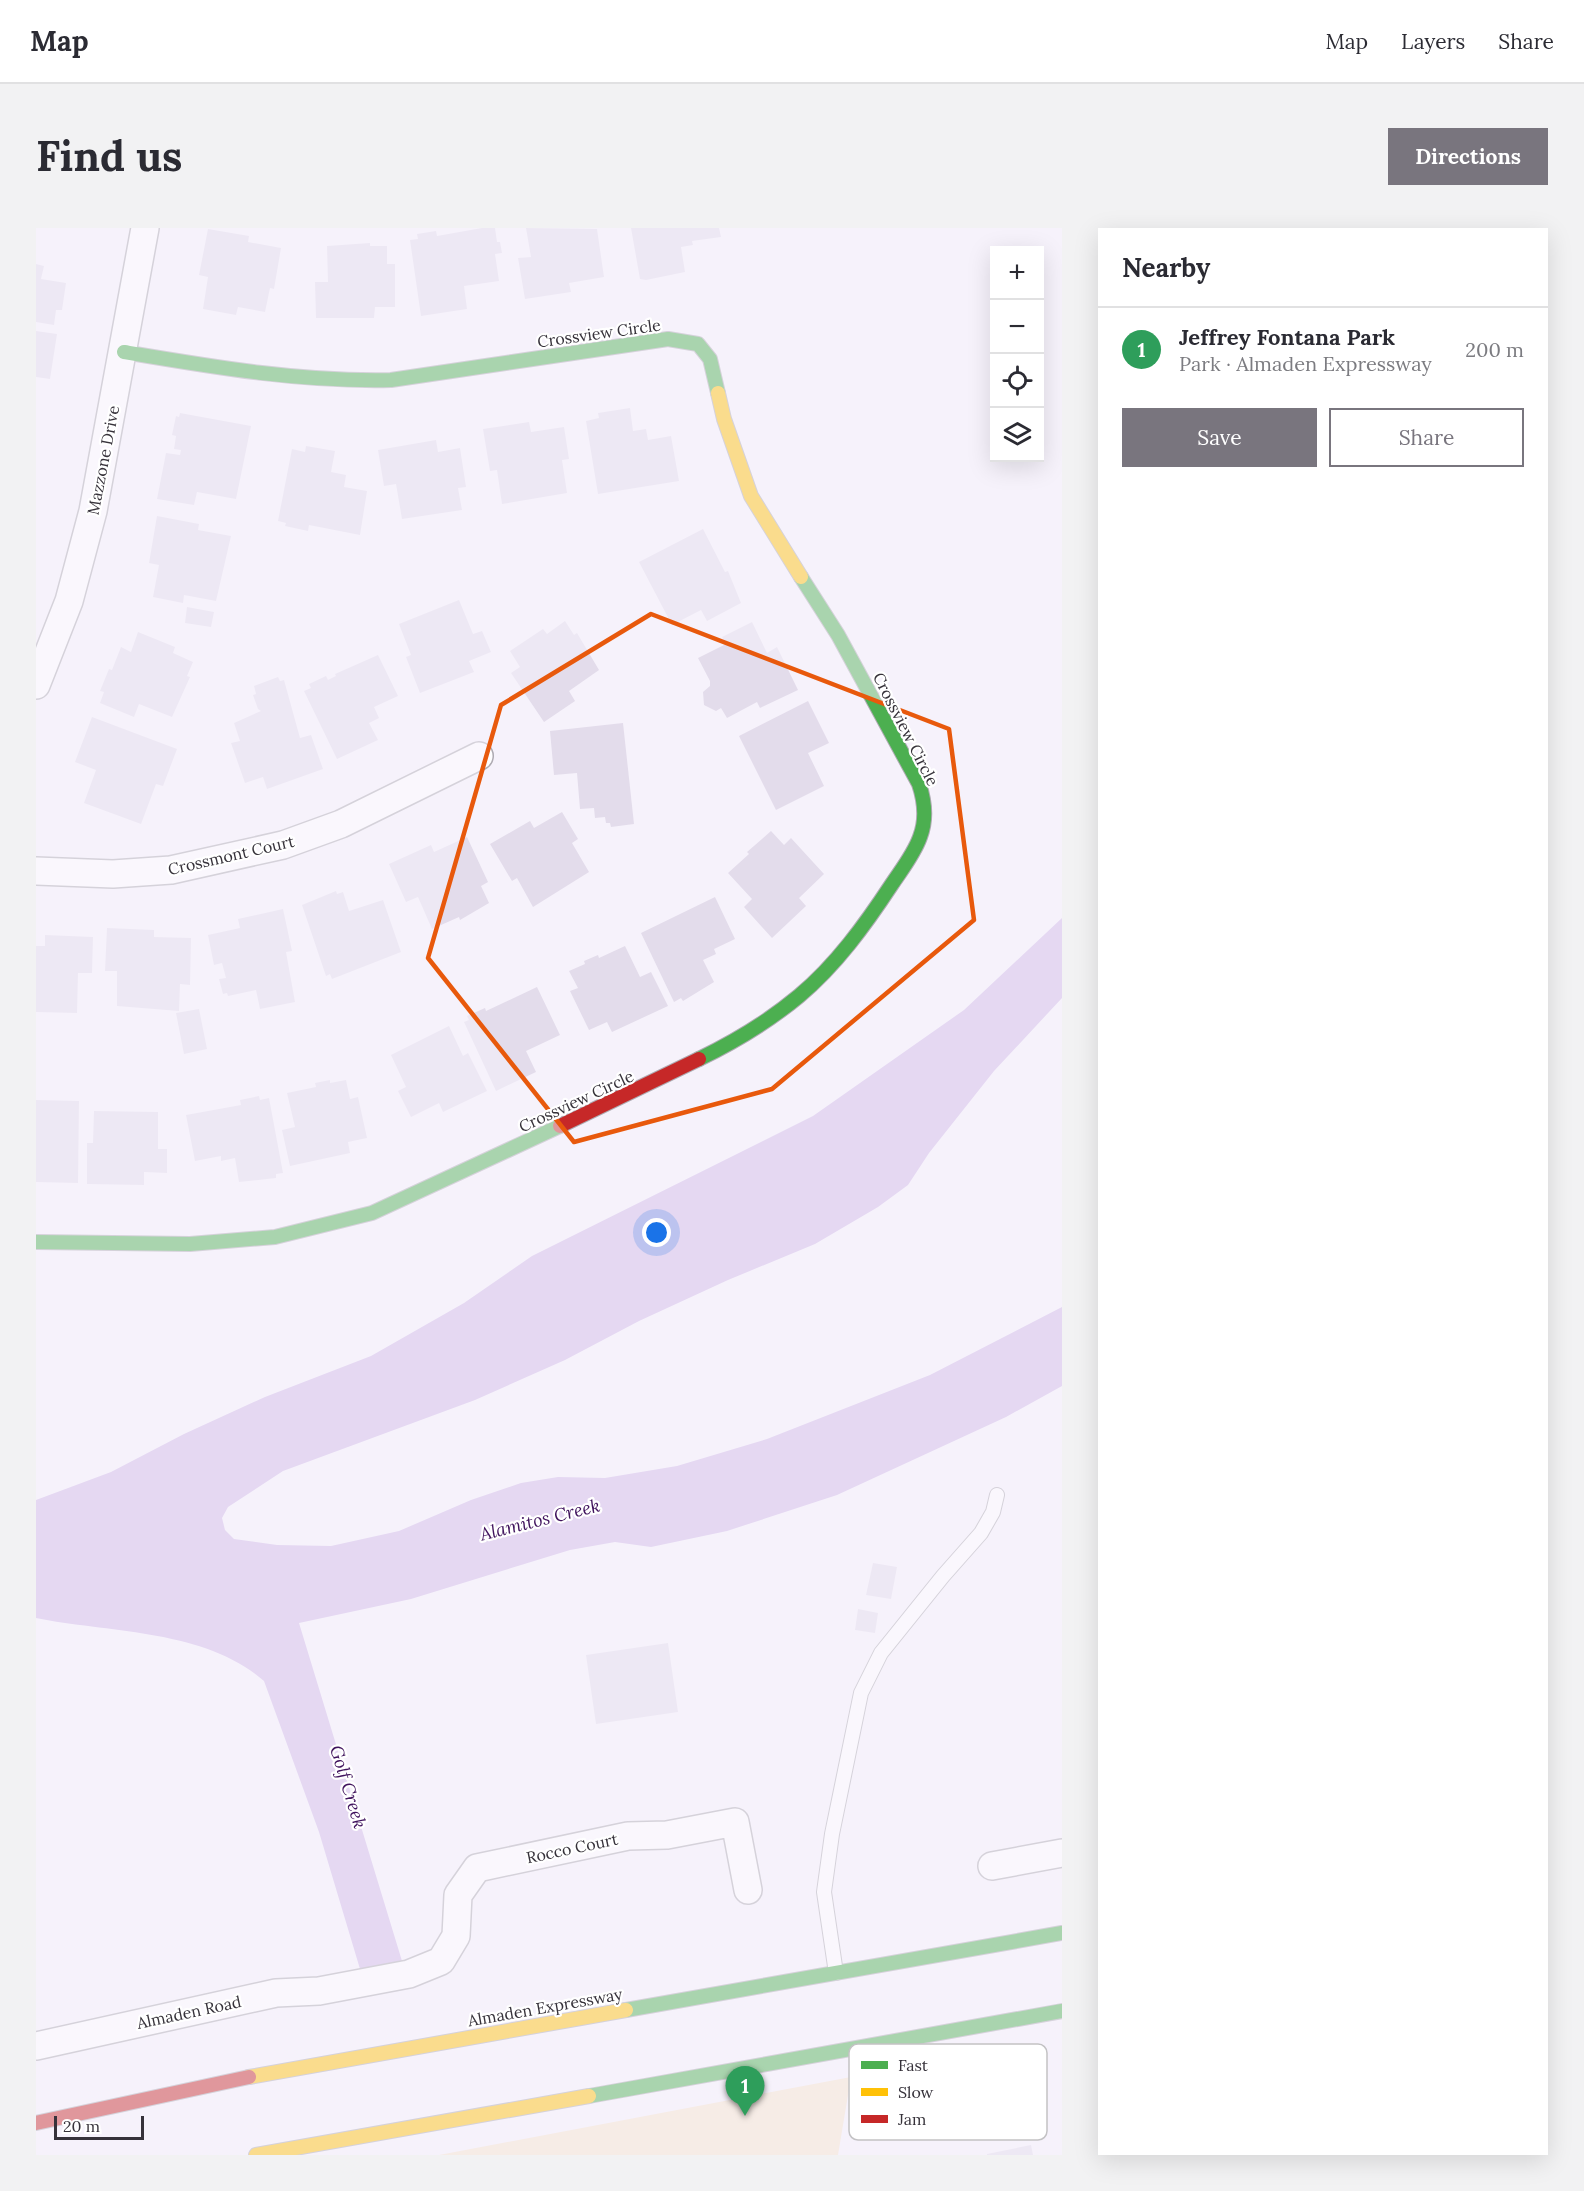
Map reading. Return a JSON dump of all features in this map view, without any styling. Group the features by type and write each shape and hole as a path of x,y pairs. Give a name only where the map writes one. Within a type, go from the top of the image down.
{"street":[{"name":"Mazzone Drive","path":"36,685 69,601 93,511 145,228"},
{"name":"Crossview Circle","path":"36,1242 190,1244 275,1237 332,1225 372,1213 435,1186 697,1062 772,1017 825,973 871,916 910,857 925,816 919,784 838,635 751,496 724,419 710,359 698,344 673,339 391,380 356,382 253,374 124,352"},
{"name":"Crossmont Court","path":"36,871 112,874 171,870 283,845 341,824 479,756"},
{"name":"Rocco Court","path":"409,1974 441,1961 456,1936 458,1895 477,1868 628,1836 667,1835 735,1822 748,1890"},
{"path":"992,1866 1062,1853"},
{"name":"Almaden Expressway","path":"36,2123 254,2075 1062,1933"},
{"name":"Almaden Road","path":"36,2046 276,1993 319,1991 409,1974"},
{"path":"877,2044 1062,2011"},
{"path":"256,2155 849,2049"}],"lane":[{"path":"836,1973 824,1892 832,1834 861,1694 881,1653 981,1533 993,1512 997,1495"}],"highlighted area":[{"path":"651,614 949,729 974,920 772,1089 574,1142 428,958 501,705"}],"shaded area":[{"path":"849,2077 838,2155 439,2155"}],"water":[{"path":"1062,918 1062,998 994,1071 929,1153 908,1185 878,1207 815,1244 728,1280 639,1321 565,1360 475,1400 283,1471 228,1507 222,1518 225,1530 234,1539 277,1545 331,1546 399,1531 471,1500 521,1483 558,1477 605,1478 677,1466 767,1439 930,1375 1062,1307 1062,1386 1006,1417 837,1495 727,1531 651,1547 615,1542 570,1550 411,1599 299,1623 402,1961 360,1969 319,1832 264,1681 240,1664 214,1651 185,1642 36,1618 36,1500 111,1472 184,1434 265,1397 371,1356 464,1303 532,1256 813,1116 964,1010"}],"building":[{"path":"495,228 497,242 500,242 502,253 495,254 499,281 464,286 467,309 421,316 410,240 418,239 417,234 436,231 437,236"},
{"path":"526,228 597,229 604,277 569,283 571,292 525,299 518,258 531,257"},
{"path":"631,228 719,228 721,237 692,241 693,245 681,247 685,272 646,280 640,279"},
{"path":"208,229 249,236 248,242 281,248 274,289 270,288 265,312 238,307 236,315 203,309 208,277 199,275"},
{"path":"370,243 370,246 387,246 387,264 395,264 395,307 375,307 374,318 316,318 315,282 328,282 327,246"},
{"path":"36,264 44,266 41,279 66,283 62,310 56,310 54,325 36,322"},
{"path":"36,331 57,334 50,379 36,377"},
{"path":"630,408 633,431 646,429 648,440 671,436 679,481 598,494 586,421 599,418 598,413"},
{"path":"180,413 251,426 236,499 197,492 194,505 157,499 166,453 180,455 181,450 174,449 176,436 172,435 176,416 179,417"},
{"path":"529,422 531,432 564,427 569,459 562,460 567,493 502,504 497,470 490,471 483,429"},
{"path":"436,440 438,452 460,448 466,487 458,488 462,510 402,519 396,484 384,486 378,450"},
{"path":"306,446 335,451 331,472 346,475 344,487 367,491 360,535 309,525 308,531 285,526 286,523 278,521 292,449 305,452"},
{"path":"157,516 199,524 198,530 231,536 216,601 184,595 183,603 153,597 159,565 149,563"},
{"path":"703,529 725,572 728,571 741,603 707,621 701,610 672,625 639,562"},
{"path":"459,600 473,634 482,631 491,652 469,661 474,672 420,693 406,657 411,655 399,624"},
{"path":"187,607 214,612 211,627 185,623"},
{"path":"565,621 574,635 577,633 599,670 569,691 575,701 544,722 511,673 520,667 510,651 543,629 547,634"},
{"path":"752,622 767,653 777,647 798,690 760,708 757,702 727,718 721,708 716,711 704,705 703,692 710,686 710,681 698,658 726,644 722,637"},
{"path":"138,632 175,647 173,653 193,662 187,676 190,677 172,717 139,704 134,717 100,703 104,692 100,691 109,669 112,670 121,647 131,652"},
{"path":"378,655 398,696 374,707 379,718 369,723 378,740 337,759 304,691 311,688 309,684 326,676 328,680 336,676 335,674"},
{"path":"278,677 280,681 284,680 300,738 311,735 323,769 267,789 263,777 245,783 231,743 240,741 234,723 261,711 253,695 256,694 254,686"},
{"path":"808,701 829,743 808,753 824,786 776,810 739,736"},
{"path":"92,717 177,749 163,786 156,784 141,824 84,803 96,770 75,762"},
{"path":"623,723 634,824 611,827 610,823 606,823 605,817 595,818 594,808 580,809 577,773 554,775 550,731"},
{"path":"562,812 578,839 572,843 589,872 533,907 517,878 512,881 490,844 530,821 534,828"},
{"path":"771,831 784,845 791,838 824,874 799,898 806,906 772,938 744,907 752,899 728,873"},
{"path":"467,837 488,882 481,886 489,903 460,920 459,917 432,929 418,897 406,902 389,864 431,845 434,852"},
{"path":"336,891 337,894 343,892 349,911 383,900 401,952 332,979 330,974 326,976 302,905"},
{"path":"715,897 735,939 714,949 716,954 703,960 714,982 683,1001 681,998 674,1002 641,933"},
{"path":"283,909 292,951 286,952 295,1002 260,1009 256,990 228,996 227,993 223,994 219,979 226,978 222,963 214,965 208,935 240,928 238,919"},
{"path":"107,928 154,930 154,937 191,938 190,985 180,984 179,1011 117,1006 117,971 105,971"},
{"path":"45,935 93,937 92,973 78,973 77,1013 36,1012 36,946 45,946"},
{"path":"625,946 640,977 651,972 668,1006 612,1032 607,1022 589,1030 570,991 578,988 569,971 585,964 584,961 598,955 599,958"},
{"path":"537,987 560,1035 526,1051 536,1072 496,1091 464,1022 469,1020 467,1016 485,1008 486,1011"},
{"path":"199,1009 207,1049 184,1054 176,1013"},
{"path":"449,1026 463,1056 468,1053 487,1091 443,1112 439,1103 411,1117 398,1091 406,1087 391,1055"},
{"path":"330,1080 330,1083 346,1080 350,1099 358,1097 367,1138 348,1142 350,1153 290,1166 282,1130 295,1127 287,1093 316,1087 315,1083"},
{"path":"259,1096 260,1100 269,1098 283,1173 276,1174 276,1178 239,1182 235,1158 221,1161 221,1156 195,1161 186,1115 241,1105 240,1100"},
{"path":"36,1100 79,1101 78,1183 36,1182"},
{"path":"94,1111 158,1112 158,1149 167,1149 167,1173 144,1172 144,1185 87,1184 87,1143 93,1143"},
{"path":"873,1563 897,1567 891,1599 866,1595"},
{"path":"858,1609 878,1613 875,1633 855,1630"},
{"path":"668,1643 678,1712 596,1724 586,1655"},
{"path":"1031,2145 1033,2155 987,2155 987,2154"}],"traffic: fast":[{"path":"124,352 290,376 391,380 668,339 698,344 710,359 718,393"},
{"path":"699,1059 776,1014 813,984 838,958 904,867 924,824 924,804 919,784 838,635 801,577"},
{"path":"36,1242 190,1244 275,1237 372,1213 560,1126"},
{"path":"626,2010 1062,1933"},
{"path":"878,2044 1062,2011"},
{"path":"589,2096 849,2049"}],"traffic: slow":[{"path":"718,393 724,419 751,496 801,577"},
{"path":"249,2077 626,2010"},
{"path":"256,2155 589,2096"}],"traffic: jam":[{"path":"560,1126 699,1059"},
{"path":"36,2123 249,2077"}],"place":[{"name":"Jeffrey Fontana Park","path":"745,2116"}],"water label":[{"name":"Alamitos Creek","path":"540,1520"},
{"name":"Golf Creek","path":"348,1787"}]}
